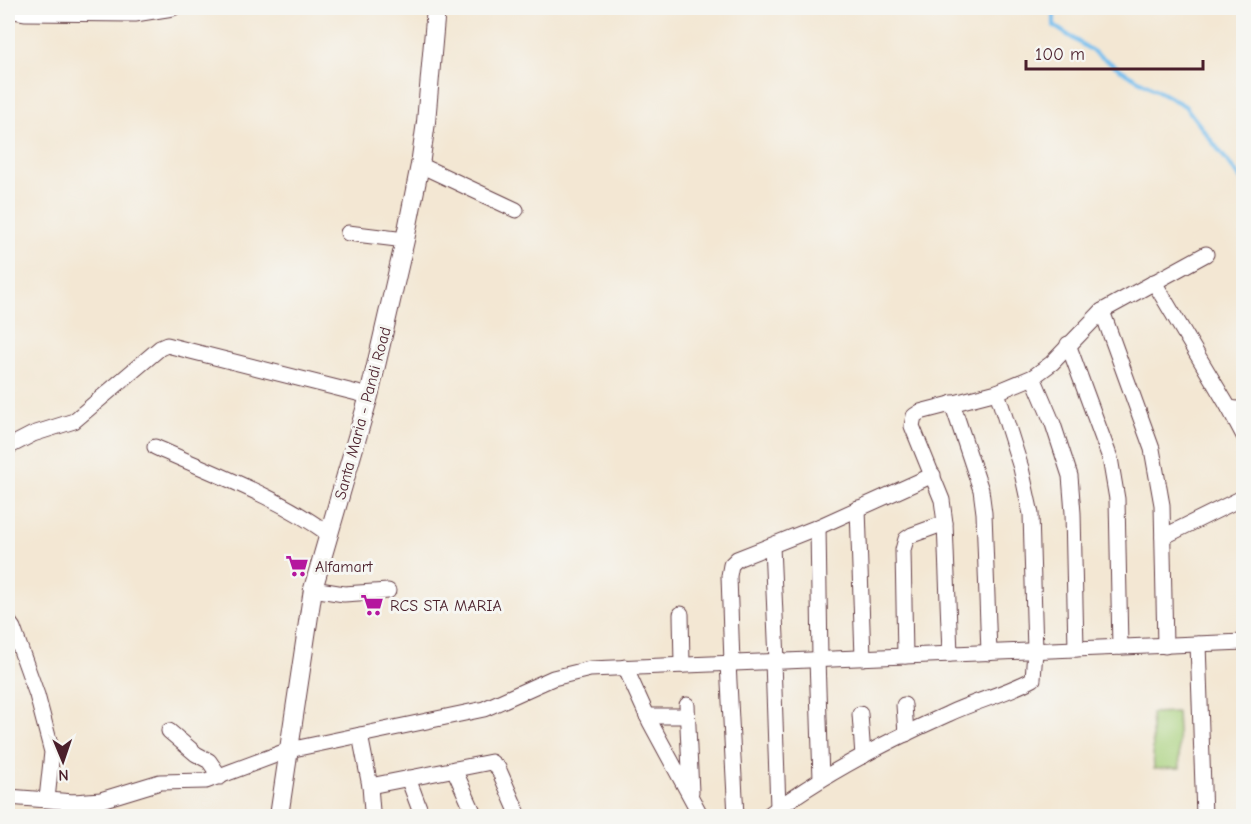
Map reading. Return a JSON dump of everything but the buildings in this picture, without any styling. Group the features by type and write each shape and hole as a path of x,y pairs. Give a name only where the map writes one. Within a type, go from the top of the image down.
{"main road":[{"name":"Santa Maria - Pandi Road","path":"279,816 313,589 369,396 420,165 436,8"}],"street":[{"path":"8,10 26,13 135,14 173,8"},
{"path":"420,165 516,210"},
{"path":"348,233 405,240"},
{"path":"950,654 945,523 942,500 912,421 914,416 920,412 997,392 1033,377 1052,363 1102,311 1206,254"},
{"path":"1154,282 1236,409 1244,436"},
{"path":"1102,311 1152,449 1162,505 1164,646"},
{"path":"1068,344 1110,458 1117,499 1120,647"},
{"path":"8,447 33,434 74,421 160,348 167,345 369,396"},
{"path":"1033,377 1053,424 1070,476 1076,649"},
{"path":"773,812 821,779 906,734 947,708 1033,679 1035,651 1031,514 1021,468 997,392"},
{"path":"952,403 981,490 989,653"},
{"path":"155,447 276,502 307,518 330,535"},
{"path":"735,816 730,663 729,576 731,565 737,559 818,527 933,475"},
{"path":"1163,537 1244,497"},
{"path":"858,508 862,658"},
{"path":"905,656 903,550 906,539 945,523"},
{"path":"818,527 821,779"},
{"path":"772,546 775,661 773,812"},
{"path":"313,589 344,594 388,591"},
{"path":"681,614 682,665"},
{"path":"8,621 13,628 37,695 52,752 47,800"},
{"path":"8,796 47,800 77,809 160,782 206,781 289,750 484,709 553,678 590,669 1244,642"},
{"path":"1198,644 1204,816"},
{"path":"625,667 647,716 701,816"},
{"path":"904,705 906,734"},
{"path":"647,716 687,711 691,798"},
{"path":"860,714 863,756"},
{"path":"169,731 208,761 220,777"},
{"path":"360,735 370,786 372,811"},
{"path":"370,786 491,762 498,768 519,816"},
{"path":"454,769 475,816"},
{"path":"408,778 421,813"}],"green space":[{"path":"1177,712 1180,768 1154,769 1151,713"}],"waterway":[{"path":"1054,8 1054,26 1126,73 1185,106 1244,183"}],"place":[{"name":"Alfamart","path":"297,566"},
{"name":"RCS STA MARIA","path":"372,605"}]}
